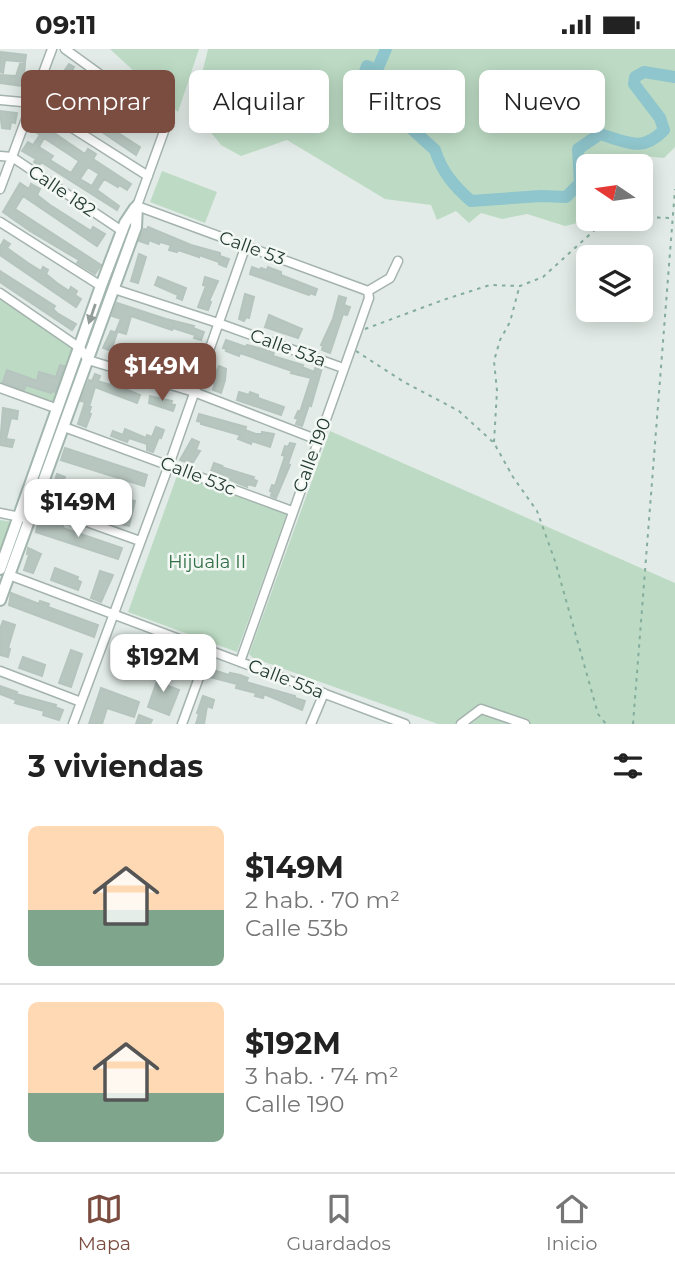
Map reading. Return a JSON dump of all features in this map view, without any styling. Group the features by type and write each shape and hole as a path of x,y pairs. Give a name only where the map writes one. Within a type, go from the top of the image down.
{"main road":[{"path":"0,600 4,572 30,502 58,409 122,231 136,206"},
{"path":"30,502 64,427 89,360 136,227 136,206"}],"street":[{"path":"45,70 52,49"},
{"path":"65,49 167,123 136,206"},
{"path":"0,100 21,102"},
{"path":"0,189 21,133"},
{"path":"80,133 148,176"},
{"name":"Calle 182","path":"0,156 12,157 122,231"},
{"name":"Calle 53","path":"136,206 368,291"},
{"path":"0,222 101,286"},
{"path":"73,724 169,465 246,246"},
{"path":"368,291 390,278 398,261"},
{"name":"Calle 53a","path":"114,289 343,368"},
{"name":"Calle 190","path":"240,662 369,298 368,291"},
{"path":"0,293 80,348 89,360 194,392 318,440"},
{"path":"0,388 58,409"},
{"name":"Calle 53c","path":"64,427 292,511"},
{"path":"30,502 140,541"},
{"path":"0,513 24,518"},
{"name":"Calle 55a","path":"4,572 405,724"},
{"path":"182,724 209,650"},
{"path":"0,671 81,702"},
{"path":"311,724 324,694"},
{"path":"461,724 481,709 525,724"}],"path":[{"path":"633,724 675,189"},
{"path":"653,217 673,218"},
{"path":"357,332 489,285 520,286 543,277 594,231"},
{"path":"494,443 497,391 494,362 500,340 510,322 520,286"},
{"path":"351,348 459,411 494,443 537,512 555,561 598,714 606,724"}],"green space":[{"path":"110,49 199,49 192,70 189,70 189,79 178,112 175,109 175,70 133,70"},
{"path":"208,49 675,49 675,147 664,158 653,157 653,154 576,154 576,223 565,226 527,214 502,219 481,213 469,223 456,211 437,220 431,205 385,199 287,140 241,156 221,145 211,133 329,133 329,70 203,70"},
{"path":"162,171 217,192 205,223 150,202"},
{"path":"0,300 78,349 57,407 0,385"},
{"path":"330,431 675,583 675,724 438,724 253,658 249,654"},
{"name":"Hijuala II","path":"178,473 287,513 237,652 128,612"},
{"path":"0,520 13,522 0,559"}],"building":[{"path":"0,52 26,55 25,62 5,60 3,73 0,72"},
{"path":"20,64 25,64 24,70 21,70 21,86 0,83 0,75 16,76"},
{"path":"69,64 74,67 72,70 65,70"},
{"path":"0,111 17,113 15,123 11,122 10,129 2,128"},
{"path":"37,133 54,133 85,154 88,149 96,154 93,159 131,184 127,190 104,179 97,190 119,206 117,210 41,162 39,166 34,162 36,159 22,151 28,142 33,145 40,135","holes":["44,138 79,161 71,173 50,160 53,156 39,147","88,167 99,174 92,186 80,179"]},
{"path":"104,133 118,133 140,147 136,155"},
{"path":"20,183 29,189 31,184 40,189 37,195 50,205 91,231 93,227 105,234 97,246 23,196 15,209 101,265 95,274 77,263 79,260 3,212"},
{"path":"148,227 191,245 220,253 220,256 229,259 226,267 199,255 169,250 171,245 149,240 148,244 139,241 144,229 147,230"},
{"path":"4,240 10,244 7,248 28,263 41,271 43,267 48,270 46,274 69,291 71,287 77,291 75,295 81,299 76,307 0,255"},
{"path":"139,254 146,257 138,283 131,281"},
{"path":"252,267 267,270 268,267 281,272 281,275 317,289 315,295 250,274"},
{"path":"0,271 55,306 53,309 57,313 76,324 72,330 0,282"},
{"path":"158,277 186,288 182,300 177,298 178,295 155,285"},
{"path":"205,277 218,281 208,310 198,307 206,286 203,285"},
{"path":"245,294 254,297 249,318 246,317 244,321 239,319"},
{"path":"339,296 346,298 344,305 350,307 347,315 343,314 330,353 322,350 321,345 333,319"},
{"path":"117,303 194,326 193,328 204,332 201,340 194,338 195,335 131,316 126,334 116,331 121,319 112,316"},
{"path":"269,315 302,329 298,338 265,327"},
{"path":"111,331 117,333 111,351 103,348"},
{"path":"226,340 274,352 273,356 303,365 302,367 314,372 316,366 322,368 302,426 296,424 298,419 295,418 298,411 300,412 311,378 240,353 239,356 226,351 227,349 223,348"},
{"path":"184,351 191,354 179,380 172,377 177,361 180,362"},
{"path":"129,352 159,362 156,370 127,359"},
{"path":"60,365 64,366 55,392 26,385 24,390 3,382 7,370 37,381 39,372 56,377"},
{"path":"219,366 226,369 221,393 213,390 215,383 212,382"},
{"path":"95,374 100,376 98,381 110,385 112,379 120,381 119,384 126,387 125,389 140,395 137,403 95,387 86,427 78,424 85,402 81,401 89,380 92,381"},
{"path":"239,392 249,395 250,392 258,395 258,398 284,407 281,415 237,400"},
{"path":"150,396 172,401 171,404 175,405 173,411 149,403"},
{"path":"3,408 18,411 17,419 11,418 6,439 14,440 12,447 0,445"},
{"path":"199,414 246,427 245,430 256,434 274,434 270,447 252,441 251,444 238,439 240,435 201,424 197,421"},
{"path":"156,427 164,430 153,452 147,450 147,444 129,438 127,442 111,436 113,431 123,435 125,429 146,438 147,435 152,437"},
{"path":"192,439 199,442 196,450 200,451 192,464 180,460"},
{"path":"290,443 295,444 288,464 290,465 276,498 271,496 270,491 272,485 275,486 285,456 282,455 285,446 288,447"},
{"path":"65,448 147,475 144,486 61,460"},
{"path":"214,463 254,477 257,481 255,486 248,484 247,487 211,471"},
{"path":"57,474 65,477 56,500 50,497"},
{"path":"78,496 104,505 100,516 74,507"},
{"path":"126,499 135,501 129,526 118,523"},
{"path":"39,520 122,548 118,559 36,532"},
{"path":"28,548 41,554 33,573 24,570 29,555"},
{"path":"55,568 78,577 77,580 81,582 78,590 51,580"},
{"path":"100,571 113,575 101,602 91,598"},
{"path":"11,593 39,604 40,601 49,604 48,607 98,625 94,637 9,605"},
{"path":"3,621 15,625 8,657 0,655 0,629"},
{"path":"118,638 140,644 134,660 113,654"},
{"path":"71,650 82,654 71,687 59,683"},
{"path":"23,657 45,665 42,676 19,668"},
{"path":"162,667 171,670 166,685 179,690 169,715 148,707"},
{"path":"213,670 240,675 248,678 246,682 295,696 305,701 302,710 264,694 263,698 255,696 256,693 236,688 237,684 210,677"},
{"path":"0,686 17,692 16,694 56,705 55,707 63,710 59,720 43,715 44,711 15,703 16,700 0,694"},
{"path":"101,688 139,702 134,717 107,708 102,724 89,724"},
{"path":"203,696 214,700 212,708 207,706 204,724 196,724 197,713"},
{"path":"139,715 152,720 150,724 136,724"}],"waterway":[{"path":"386,49 377,70 367,66 363,77 377,97 435,150 449,178 471,201 566,197 580,183 578,149 600,134 634,144 649,141 664,130 660,118 634,84 635,77 644,72 675,77"}]}
